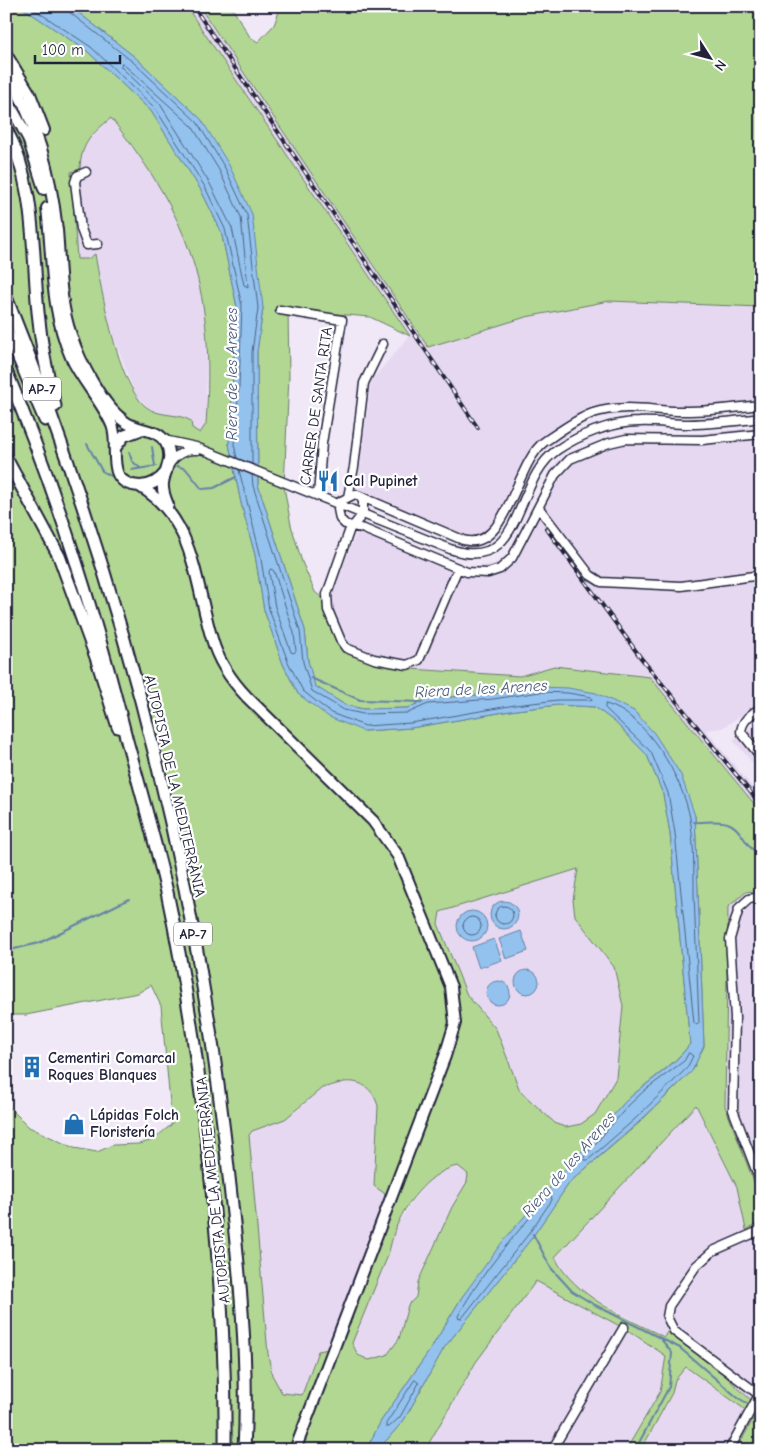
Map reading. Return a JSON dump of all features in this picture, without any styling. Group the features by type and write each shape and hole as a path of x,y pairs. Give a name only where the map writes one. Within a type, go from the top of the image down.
{"highway":[{"path":"6,129 20,163 29,198 42,349 57,412 75,466 75,482"},
{"name":"AUTOPISTA DE LA MEDITERRÀNIA","path":"6,297 75,482 113,600 162,783 177,849 203,985 222,1105 239,1270 243,1340 244,1450"},
{"path":"6,328 65,471 78,494"},
{"name":"AUTOPISTA DE LA MEDITERRÀNIA","path":"6,371 54,494 96,620 145,802 167,894 200,1085 220,1273 225,1395 225,1450"},
{"path":"6,458 58,556 97,660 114,718 128,743"}],"main road":[{"path":"6,54 30,94 48,144 56,188 62,297 68,325 90,377 116,414 128,424 155,433 164,440 169,450 163,488 169,511 193,558 212,639 225,669 247,697 373,821 391,844 417,900 448,978 454,1001 454,1023 445,1056 295,1450"},
{"path":"6,70 25,103 39,135 47,168 57,229"},
{"path":"6,98 28,138 41,174 48,213 54,294 62,333 76,366 112,425 115,434 114,461 117,472 125,480 158,498 169,511"},
{"path":"114,449 120,439 128,433 146,430"},
{"path":"139,486 155,482 167,469"}],"street":[{"path":"86,172 77,176 75,182 81,229 87,244 98,244"},
{"name":"CARRER DE SANTA RITA","path":"280,310 342,320 322,443 318,496"},
{"path":"383,344 364,383 352,484 358,519 364,529 458,568 481,574 494,572 506,565 517,551 555,475 564,464 609,443 626,439 702,440 761,434"},
{"path":"354,496 463,540 476,542 486,538 496,529 536,449 582,418 595,413 622,408 702,411 761,405"},
{"path":"164,440 192,445 318,496 339,505 358,519 458,552 476,554 486,553 500,544 507,535 542,464 556,451 576,440 622,423 689,424 761,418"},
{"path":"167,469 175,457 185,450 206,451"},
{"path":"339,505 354,496"},
{"path":"339,505 340,519 345,524 358,519 373,505 381,506"},
{"path":"538,508 590,575 600,582 666,586 761,575"},
{"path":"358,519 328,587 326,598 328,610 343,644 366,657 407,665 418,660 458,568"},
{"path":"761,708 747,717 741,728 744,738 761,757"},
{"path":"761,897 749,899 739,908 730,939 735,1018 733,1110 761,1183"},
{"path":"730,1450 760,1396 674,1331 667,1317 669,1306 703,1258 713,1251 761,1230"},
{"path":"750,1236 761,1236"},
{"path":"552,1450 624,1327"}],"shaded area":[{"path":"186,6 199,6 428,347 526,317 609,301 761,307 761,410 682,416 616,415 596,418 583,424 540,453 503,527 496,537 481,546 467,547 372,508 358,486 371,381 410,335"},
{"path":"111,118 148,168 171,206 193,258 201,285 207,332 206,424 200,434 192,428 185,417 166,415 151,410 135,395 107,318 95,255 88,259 77,259 71,171 80,169 81,155 86,143"},
{"path":"761,427 761,703 722,728 706,730 761,798 761,812 701,737 554,666 520,676 410,669 366,660 341,648 322,598 332,593 356,534 366,525 470,567 494,564 508,554 551,469 558,460 568,454 618,434 686,434"},
{"path":"761,720 761,773 733,740"},
{"path":"579,869 573,900 575,916 614,967 623,1006 616,1078 595,1114 581,1124 566,1127 556,1124 546,1117 520,1091 496,1029 467,995 438,924 440,912"},
{"path":"761,890 761,1201 725,1106 728,907 746,892"},
{"path":"344,1082 357,1082 369,1088 376,1099 378,1106 374,1186 389,1196 329,1349 309,1377 302,1395 282,1393 272,1375 268,1354 249,1135 252,1131 294,1113 322,1088"},
{"path":"696,1105 737,1187 746,1229 761,1222 761,1410 757,1412 740,1443 749,1450 641,1450 672,1393 675,1380 686,1367 711,1384 752,1401 723,1374 667,1332 664,1337 588,1295 573,1284 555,1257"},
{"path":"458,1166 468,1174 467,1182 452,1207 424,1267 418,1282 416,1297 406,1311 399,1339 387,1355 382,1358 363,1359 352,1343 387,1256 396,1226 418,1193 430,1180 440,1172"},
{"path":"536,1281 629,1331 666,1356 660,1392 626,1450 439,1450 429,1444 476,1362"}],"green space":[{"path":"6,6 20,6 87,51 151,111 201,190 221,231 237,307 229,444 241,503 255,555 264,610 283,664 298,694 364,731 411,728 516,710 558,705 595,707 615,722 647,755 663,794 670,833 690,1044 676,1060 625,1102 462,1297 430,1350 381,1421 366,1450 6,1450 6,1104 29,1127 74,1148 97,1152 113,1145 139,1144 153,1140 172,1124 161,1006 151,985 138,993 26,1015 6,1015","holes":["111,118 162,191 193,260 202,297 208,377 206,424 200,433 192,428 191,421 186,418 150,410 135,395 112,335 95,254 88,259 77,259 71,172 80,169 85,146 93,134","578,869 573,900 575,916 614,967 623,1006 616,1078 595,1114 581,1124 566,1127 556,1124 520,1091 496,1029 467,995 438,924 440,912","350,1082 361,1084 370,1090 378,1106 374,1186 388,1196 329,1349 318,1351 302,1395 282,1393 272,1375 268,1354 249,1135 252,1131 285,1119 322,1088","458,1166 468,1174 467,1182 452,1207 418,1282 416,1297 408,1305 399,1339 387,1355 369,1360 358,1355 352,1343 387,1258 395,1229 414,1197 430,1180 448,1169"]},
{"path":"70,6 186,6 410,336 370,317 288,310 289,376 284,487 291,525 302,562 315,592 322,598 341,648 366,660 410,669 520,676 554,666 650,677 761,812 761,890 746,892 728,907 725,1106 761,1201 761,1222 746,1230 737,1187 696,1105 555,1257 563,1271 574,1283 602,1305 664,1337 667,1332 723,1374 752,1401 747,1411 686,1367 675,1380 672,1393 641,1450 626,1450 660,1392 666,1356 629,1331 536,1281 476,1362 429,1443 439,1450 378,1450 404,1420 444,1348 531,1239 570,1182 639,1123 692,1071 704,1046 695,816 634,711 539,687 492,694 427,699 408,708 363,709 345,705 314,686 308,661 305,630 258,485 257,352 263,308 201,119 136,58"},
{"path":"199,6 231,6 250,37 258,42 274,25 281,6 761,6 761,307 609,301 526,317 428,347"},
{"path":"761,1410 761,1450 749,1450 740,1443 757,1412"}],"water":[{"path":"20,6 70,6 136,58 201,119 229,165 252,214 263,308 257,352 258,485 305,630 308,661 315,686 345,705 363,709 408,708 427,699 492,694 539,687 568,688 596,693 634,711 654,733 681,775 695,816 704,1046 692,1071 639,1122 570,1182 531,1239 444,1348 404,1420 378,1450 366,1450 381,1421 430,1350 462,1297 503,1241 625,1102 668,1068 690,1044 670,833 663,794 647,755 615,722 595,707 558,705 516,710 411,728 363,731 329,717 298,694 283,664 264,610 255,555 241,503 229,444 237,307 221,231 201,190 151,111 87,51"},
{"path":"504,901 514,905 518,915 514,925 504,929 494,925 490,915 494,905"},
{"path":"472,911 482,916 487,926 482,936 472,941 462,936 457,926 462,916"},
{"path":"521,931 528,951 506,959 499,939"},
{"path":"494,939 502,960 479,968 472,947"},
{"path":"527,970 535,974 539,982 535,990 527,994 519,990 515,982 519,974"},
{"path":"498,981 506,985 510,993 506,1001 498,1005 490,1001 486,993 490,985"}],"waterway":[{"path":"87,444 102,471 111,476"},
{"path":"152,447 155,466"},
{"path":"129,452 132,461 140,468"},
{"path":"131,470 156,466"},
{"path":"177,466 186,469 202,489 214,488 236,477"},
{"name":"Riera de les Arenes","path":"311,678 360,700 422,702"},
{"path":"694,822 717,821 730,824 739,831 751,848 761,853"},
{"path":"6,951 39,943 129,899"},
{"path":"533,1234 551,1268 572,1291 593,1304 680,1348 738,1398 747,1403"},
{"path":"635,1450 669,1387 672,1353 660,1338"}],"railway":[{"path":"193,6 478,428"},
{"path":"546,528 641,658 761,805"}],"place":[{"name":"Cal Pupinet","path":"328,481"},
{"name":"Cementiri Comarcal Roques Blanques","path":"32,1067"},
{"name":"Lápidas Folch Floristería","path":"74,1124"}]}
